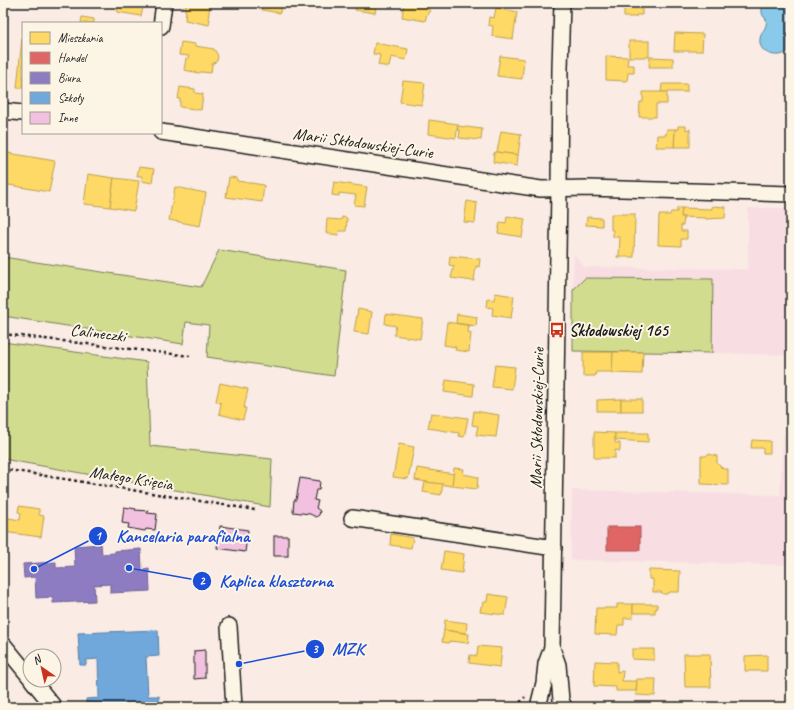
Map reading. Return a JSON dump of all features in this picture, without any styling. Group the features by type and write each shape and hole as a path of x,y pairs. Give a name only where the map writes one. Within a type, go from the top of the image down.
{"street":[{"path":"162,22 164,3"},
{"name":"Marii Skłodowskiej-Curie","path":"538,707 544,683 546,664 552,648 562,3"},
{"path":"3,111 22,113"},
{"name":"Marii Skłodowskiej-Curie","path":"162,132 541,189 587,188 791,194"},
{"path":"352,518 554,548"},
{"path":"229,626 234,707"},
{"path":"3,644 22,667"},
{"name":"Marii Skłodowskiej-Curie","path":"552,648 558,665 561,700 564,707"},
{"path":"39,688 54,707"}],"path":[{"name":"Calineczki","path":"3,334 190,356"},
{"name":"Małego Księcia","path":"3,469 255,510"}],"shaded area":[{"path":"748,208 791,208 791,355 712,353 713,279 585,278 573,290 574,254 584,267 748,269"},
{"path":"783,435 791,435 791,565 571,560 572,490 780,495"}],"green space":[{"path":"219,250 346,270 334,376 207,357 209,325 186,322 183,344 3,316 3,257 201,287"},
{"path":"585,278 713,279 712,353 573,351 573,290"},
{"path":"3,342 147,362 150,446 272,459 270,507 3,459"}],"water":[{"path":"763,3 787,3 787,52 783,54 769,54 765,52 760,44 760,39 766,22 766,19 762,13"}],"building: Mieszkania":[{"path":"119,3 144,3 141,16 117,12"},
{"path":"186,3 210,5 208,19 210,19 209,25 185,20"},
{"path":"263,3 284,3 284,5 281,5 280,13 262,10"},
{"path":"357,3 377,3 375,13 355,10"},
{"path":"404,3 424,3 430,11 427,14 425,21 402,17"},
{"path":"455,3 477,3 477,6"},
{"path":"624,3 647,3 647,5 642,5 642,15 636,15 636,17 624,17"},
{"path":"496,8 517,12 513,39 492,36 493,26 488,25 489,17 494,18"},
{"path":"82,17 94,19 94,22 81,22"},
{"path":"675,33 703,34 702,51 674,51"},
{"path":"22,38 22,88 17,88"},
{"path":"629,41 649,41 649,57 629,57"},
{"path":"181,42 214,49 218,56 217,61 212,64 211,73 199,73 184,70 186,58 188,59 189,56 179,55"},
{"path":"375,43 408,49 406,60 391,57 389,67 378,65 380,55 373,54"},
{"path":"500,56 524,59 522,79 497,76"},
{"path":"606,56 628,57 627,65 634,65 634,73 628,73 627,81 606,80"},
{"path":"650,57 673,58 673,67 649,67"},
{"path":"403,81 425,83 422,105 400,102"},
{"path":"662,84 687,84 687,92 661,92"},
{"path":"180,87 195,89 195,93 203,94 201,110 180,107 180,99 178,99"},
{"path":"643,92 667,92 667,104 656,104 656,117 639,117 640,102 643,102"},
{"path":"429,120 458,124 456,138 428,134"},
{"path":"458,126 482,129 481,140 459,138 460,130 457,130"},
{"path":"678,126 686,126 686,130 690,129 690,147 674,147 675,129 678,129"},
{"path":"667,129 675,129 674,147 656,147 657,135 666,135"},
{"path":"501,131 521,134 518,155 497,152"},
{"path":"8,153 55,161 49,192 3,184"},
{"path":"494,153 518,155 517,166 493,162"},
{"path":"139,167 154,169 152,183 142,181 142,176 137,176"},
{"path":"88,174 114,178 110,207 84,204"},
{"path":"229,177 237,178 237,181 264,185 262,202 226,197"},
{"path":"114,178 139,181 134,211 110,207"},
{"path":"334,182 367,187 364,206 354,205 356,195 339,193 339,196 332,195"},
{"path":"175,187 206,193 200,226 169,220"},
{"path":"467,201 477,203 475,223 464,222"},
{"path":"712,206 726,207 725,218 706,219 681,217 682,208 712,209"},
{"path":"677,208 682,208 681,217 684,217 683,225 681,225 681,231 687,231 687,239 681,239 681,246 658,245 659,215 670,215 671,212 677,212"},
{"path":"611,214 635,214 634,257 617,257 619,256 620,237 613,237 613,230 611,230"},
{"path":"507,216 525,219 522,237 498,233 500,222 506,223"},
{"path":"342,217 347,218 346,231 339,231 338,235 326,233 327,219 341,220"},
{"path":"587,217 602,218 602,226 586,225"},
{"path":"450,256 480,259 479,267 476,266 474,281 451,278 454,266 449,265"},
{"path":"495,293 514,296 511,318 492,315 493,308 487,307 488,299 494,300"},
{"path":"358,309 372,312 369,334 354,332"},
{"path":"386,314 423,319 420,339 394,335 396,326 385,324"},
{"path":"457,314 477,317 476,326 456,323"},
{"path":"447,322 472,326 469,326 468,332 471,333 469,352 455,350 456,347 444,345"},
{"path":"583,352 613,352 612,372 596,372 595,376 583,376"},
{"path":"613,352 643,352 642,374 612,373"},
{"path":"495,365 515,367 512,389 492,387"},
{"path":"446,380 474,384 473,396 444,392"},
{"path":"220,383 248,389 243,420 219,414 221,403 216,401"},
{"path":"621,399 621,411 597,411 597,400"},
{"path":"621,399 642,399 642,411 621,411"},
{"path":"474,411 499,415 496,437 476,435 478,426 472,425"},
{"path":"431,413 468,418 464,437 459,436 459,433 428,428"},
{"path":"594,432 615,433 615,443 620,443 620,451 615,450 615,458 594,458"},
{"path":"615,433 648,433 648,442 615,440"},
{"path":"752,440 770,441 770,453 763,453 763,448 751,448"},
{"path":"399,444 414,447 408,479 393,477"},
{"path":"708,454 717,456 717,463 723,469 728,469 728,485 701,484 701,456 706,456"},
{"path":"417,468 454,474 452,486 415,480"},
{"path":"454,468 464,469 463,474 478,477 477,489 452,486"},
{"path":"425,482 443,484 441,495 423,492"},
{"path":"19,506 39,509 39,515 44,516 41,537 3,532 3,517 20,520 21,513 18,512"},
{"path":"391,534 413,538 411,548 390,545"},
{"path":"444,551 464,554 462,573 441,570"},
{"path":"649,570 680,571 679,592 663,594 661,592 653,592 653,579 649,579"},
{"path":"488,594 508,597 505,615 480,612 481,606 483,606 484,602 487,602"},
{"path":"617,604 633,604 633,618 624,618 624,625 618,625 617,635 595,634 596,608 617,608"},
{"path":"633,604 657,604 657,609 655,609 655,613 633,613"},
{"path":"445,620 467,623 466,633 444,630"},
{"path":"444,630 469,634 468,643 449,641 449,643 442,642"},
{"path":"478,646 502,648 500,667 469,663 470,655 477,656"},
{"path":"632,649 654,649 654,660 632,659"},
{"path":"684,654 710,654 711,687 685,687"},
{"path":"767,655 767,671 745,671 745,656"},
{"path":"595,661 617,662 617,672 623,671 622,681 637,681 636,691 616,691 616,687 594,686"},
{"path":"637,679 656,679 655,696 636,695"}],"building: Handel":[{"path":"607,527 640,527 640,550 607,550"}],"building: Biura":[{"path":"101,544 102,554 115,553 115,551 141,549 142,570 149,569 150,591 110,593 110,584 94,585 95,601 53,603 53,597 36,598 35,577 24,578 23,564 56,562 56,568 75,567 74,546"}],"building: Szkoły":[{"path":"158,630 159,656 146,657 148,696 159,696 159,707 84,707 84,704 86,704 86,699 99,698 98,659 86,660 86,665 80,665 78,633"}],"building: Inne":[{"path":"300,478 320,481 319,490 316,490 314,500 318,501 316,508 320,511 319,515 316,517 310,514 293,512 294,500 296,500"},
{"path":"124,507 157,514 155,530 146,529 145,531 128,528 129,524 122,523"},
{"path":"220,526 248,530 245,552 217,548"},
{"path":"274,536 288,536 288,556 274,556"},
{"path":"205,650 205,678 194,679 194,651"}],"place":[{"name":"Skłodowskiej 165","path":"557,330"},
{"name":"Kaplica klasztorna","path":"129,568"},
{"name":"Kancelaria parafialna","path":"34,569"},
{"name":"MZK","path":"239,664"}]}
